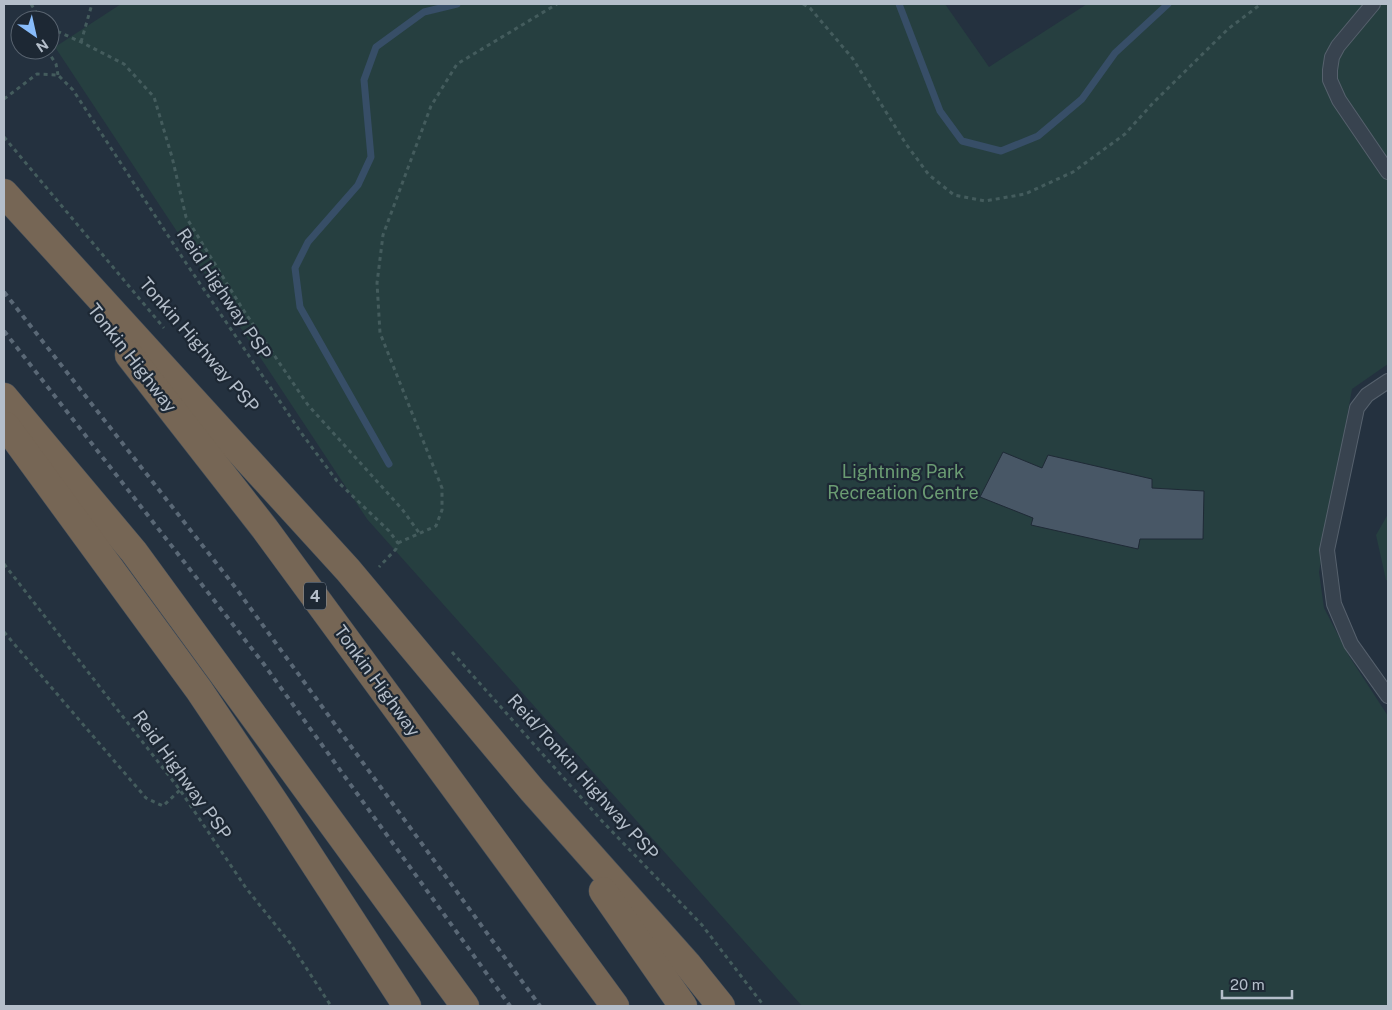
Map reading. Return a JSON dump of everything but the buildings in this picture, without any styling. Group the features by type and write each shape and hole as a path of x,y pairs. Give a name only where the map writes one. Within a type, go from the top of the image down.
{"highway":[{"path":"4,193 348,570 532,790 688,965 721,1006"},
{"name":"Tonkin Highway","path":"4,193 266,529 616,1006"},
{"path":"4,397 134,552 465,1006"},
{"path":"4,422 199,690 407,1006"},
{"path":"532,790 683,1006"}],"lane":[{"path":"1374,4 1338,46 1332,57 1330,80 1339,100 1388,172"},
{"path":"1388,381 1367,395 1357,408 1327,550 1334,604 1351,644 1388,696"}],"path":[{"path":"81,42 92,4"},
{"path":"372,560 378,568 396,549 398,543 436,526 442,510 442,488 380,333 376,283 383,235 431,106 457,64 557,4"},
{"path":"803,4 810,8 853,59 906,144 929,175 954,195 985,201 1025,194 1073,172 1125,134 1153,103 1228,29 1260,4"},
{"path":"60,33 124,64 154,97 172,157 186,217 242,308 308,405 402,509 420,534"},
{"path":"4,100 37,74 58,75 53,60"},
{"name":"Reid Highway PSP","path":"58,75 73,90 186,263 336,481 389,531 398,543"},
{"name":"Tonkin Highway PSP","path":"4,137 169,333"},
{"name":"Reid Highway PSP","path":"4,564 180,790 246,888 290,943 331,1006"},
{"path":"4,632 146,798 163,806 180,790"},
{"name":"Reid/Tonkin Highway PSP","path":"451,650 602,821 702,925 764,1006"}],"green space":[{"name":"Lightning Park Recreation Centre","path":"121,4 945,4 989,67 1087,4 1388,4 1388,364 1352,389 1319,572 1324,608 1349,656 1388,716 1388,1006 802,1006 367,519 60,55 60,44"},
{"path":"1388,514 1388,581 1386,580 1376,535"}],"waterway":[{"path":"389,464 300,307 295,268 308,242 358,185 371,157 364,80 376,47 424,12 457,4"},
{"path":"899,4 940,111 962,141 1001,151 1038,136 1082,99 1115,53 1168,4"}],"railway":[{"path":"4,292 235,587 540,1006"},
{"path":"4,331 263,663 510,1006"}]}
